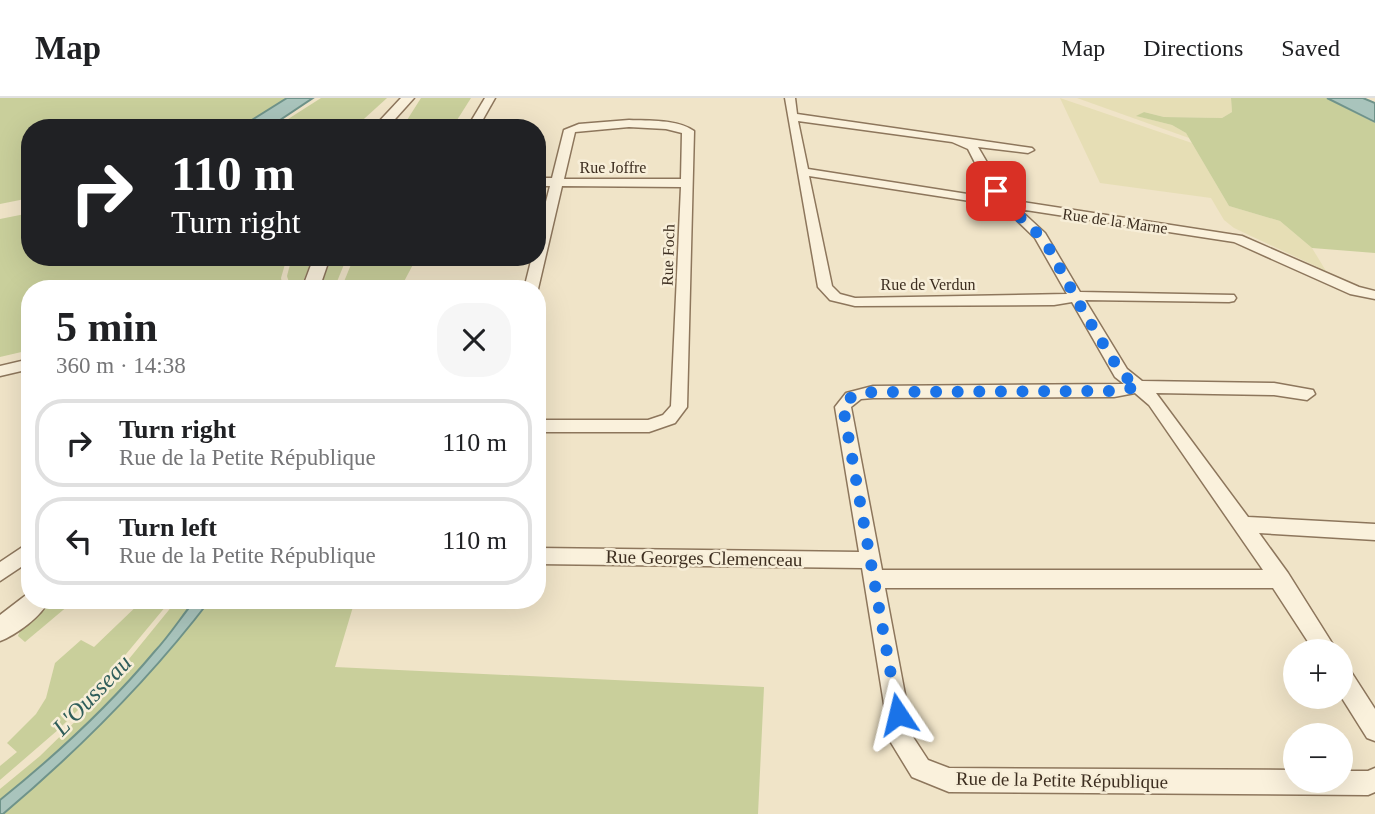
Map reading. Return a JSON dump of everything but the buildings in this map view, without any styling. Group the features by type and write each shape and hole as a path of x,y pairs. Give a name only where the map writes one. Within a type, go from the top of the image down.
{"street":[{"path":"388,119 408,98"},
{"path":"477,119 489,98"},
{"name":"Rue de Verdun","path":"790,98 825,287 835,298 855,302 1054,301 1090,295 1229,298"},
{"path":"794,117 1028,150"},
{"name":"Rue Foch","path":"546,426 649,426 663,422 679,407 689,134 685,129 674,125 585,125 569,130 556,182"},
{"path":"963,141 973,147 999,197 1040,236 1121,373 1155,401 1244,524 1318,639"},
{"name":"Rue de la Marne","path":"804,172 1237,239 1355,291 1375,295"},
{"name":"Rue Joffre","path":"546,182 688,183"},
{"path":"546,225 556,182"},
{"path":"0,371 21,366"},
{"path":"1138,387 1274,389 1307,394"},
{"name":"Rue de la Petite République","path":"1138,387 1114,391 873,392 853,396 843,407 902,741 920,769 949,780 1368,783 1375,780"},
{"path":"1244,524 1375,532"},
{"name":"Rue Georges Clemenceau","path":"546,556 872,569"},
{"path":"0,573 21,557"},
{"path":"872,569 1281,579"},
{"path":"0,630 26,609"},
{"path":"1353,695 1375,730"}],"shaded area":[{"path":"1060,98 1192,143 1229,206 1280,221 1312,248 1326,271 1234,228 1224,220 1211,198 1100,183"},
{"path":"1077,98 1231,98 1232,112 1222,118 1164,117 1144,112 1137,116 1172,125 1186,133 1189,138"}],"green space":[{"path":"0,98 287,98 253,119 21,119 21,200 0,204"},
{"path":"321,98 387,98 364,119 288,119"},
{"path":"421,98 471,98 458,119 408,119"},
{"path":"1231,98 1326,98 1375,123 1375,253 1312,248 1280,221 1229,206 1186,133 1172,125 1136,116 1144,112 1164,117 1222,118 1232,112"},
{"path":"21,215 21,266 284,266 281,280 21,280 21,352 0,357 0,219"},
{"path":"290,266 309,266 304,280 288,280"},
{"path":"328,266 343,266 338,280 322,280"},
{"path":"350,266 412,266 405,280 345,280"},
{"path":"44,609 64,609 25,642 18,636 20,630"},
{"path":"134,609 164,609 87,701 0,780 0,766 17,752 7,743 36,714 46,698 55,663 81,640 94,647"},
{"path":"170,609 352,609 335,667 764,687 758,814 0,814 0,789 40,756 89,708"}],"water":[{"path":"287,98 313,98 282,119 253,119"},
{"path":"1327,98 1363,98 1375,103 1375,122"},
{"path":"188,609 203,609 163,658 112,713 59,764 0,814 0,800 62,748 160,645"}],"route":[{"path":"898,714 843,407 846,400 862,393 873,392 1114,391 1138,387 1121,373 1040,236 996,191"}],"water label":[{"name":"L'Ousseau","path":"92,695"}]}
